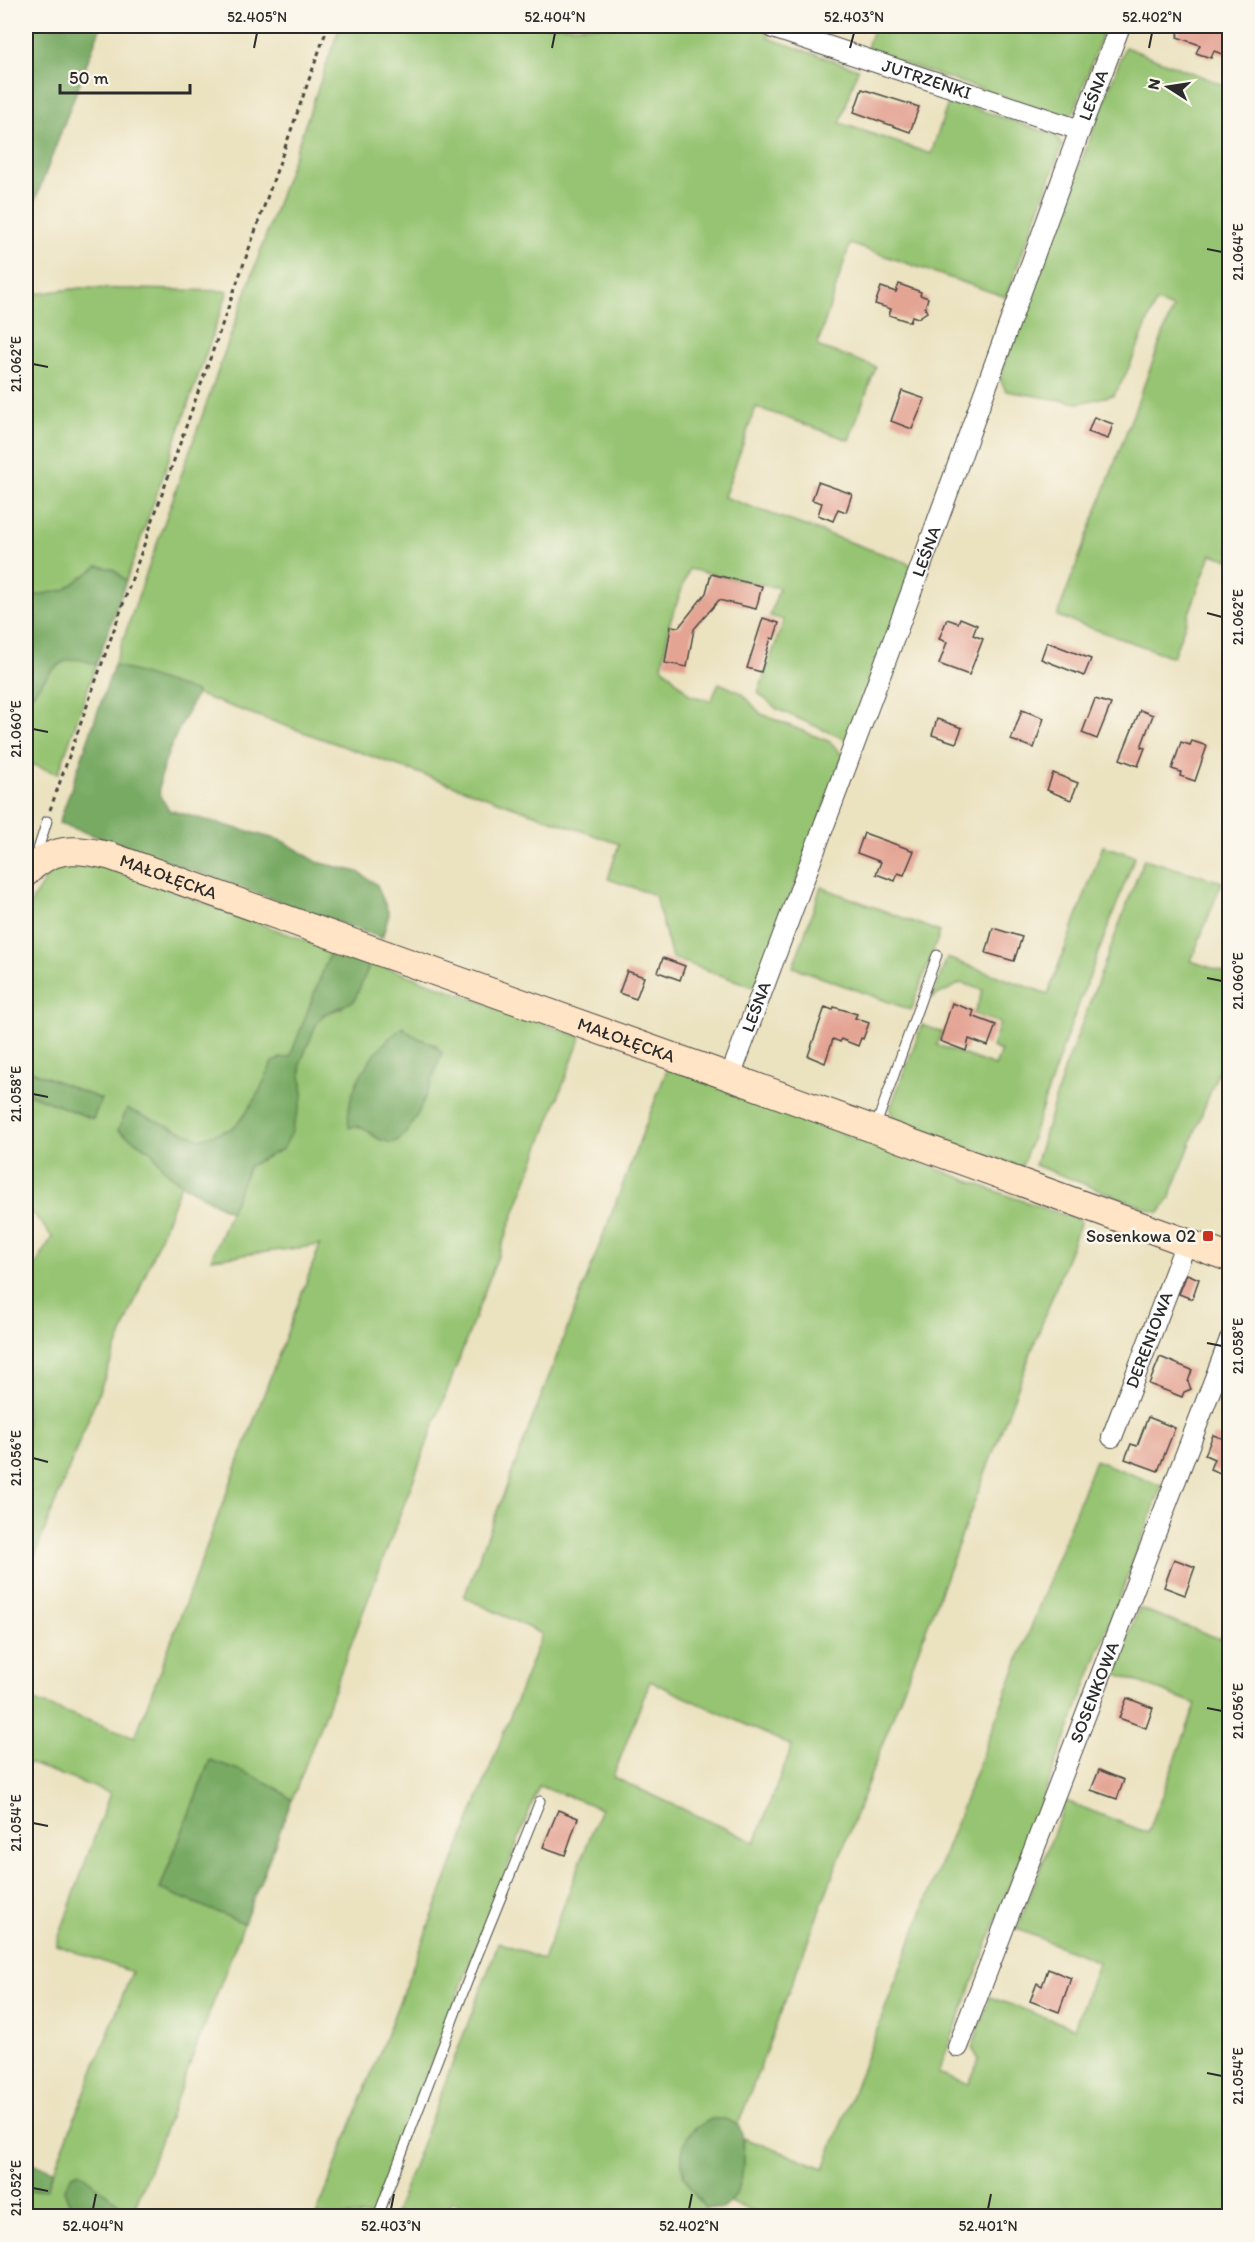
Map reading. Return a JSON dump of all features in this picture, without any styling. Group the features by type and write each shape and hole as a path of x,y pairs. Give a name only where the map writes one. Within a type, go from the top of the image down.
{"street":[{"name":"LEŚNA","path":"730,1077 1120,26"},
{"name":"JUTRZENKI","path":"772,28 1080,130"},
{"name":"MAŁOŁĘCKA","path":"30,868 55,852 66,850 110,856 1230,1258"},
{"name":"DERENIOWA","path":"1113,1437 1186,1243"},
{"name":"SOSENKOWA","path":"958,2047 1230,1339"}],"lane":[{"path":"30,868 47,821"},
{"path":"875,1129 937,955"},
{"path":"378,2217 474,1964 540,1801"}],"path":[{"path":"47,821 328,26"}],"green space":[{"path":"26,26 101,26 26,225"},
{"path":"340,26 773,26 768,38 858,69 840,123 931,154 949,100 1056,135 1062,146 1006,297 850,244 817,346 876,367 849,440 756,407 724,497 908,563 912,568 851,742 777,709 758,693 784,620 770,616 779,588 689,569 670,622 662,666 690,695 711,701 719,683 742,693 761,714 830,742 843,756 757,988 672,958 655,895 608,879 619,844 114,665"},
{"path":"874,26 1105,26 1074,112 1065,117 866,51"},
{"path":"1125,47 1229,87 1229,155 1226,165 1230,167 1229,560 1211,554 1173,657 1057,616 1173,308 1156,302 1132,362 1114,395 1079,403 1006,391 999,377"},
{"path":"80,288 228,291 126,581 113,569 98,566 64,590 26,597 26,295"},
{"path":"98,566 113,569 126,581 96,665 71,659 62,662 26,700 26,597 64,590"},
{"path":"69,659 84,659 96,665 58,774 26,762 26,700 48,673"},
{"path":"114,665 197,692 172,743 159,784 162,800 169,810 283,841 317,862 358,872 377,885 389,914 382,938 59,823"},
{"path":"1103,846 1135,856 1066,1038 1022,1167 894,1121 890,1109 922,1025 942,1032 937,1045 995,1066 1001,1051 992,1047 1000,1023 974,1014 983,990 961,983 932,998 947,958 1048,994"},
{"path":"1144,859 1222,882 1191,961 1230,974 1229,1043 1169,1200 1159,1213 1035,1165 1064,1071"},
{"path":"69,861 93,862 331,950 290,1058 272,1063 257,1099 239,1123 225,1132 200,1139 127,1110 118,1130 152,1152 163,1168 181,1184 26,1577 26,1282 52,1237 34,1214 26,1214 26,1093 93,1119 101,1099 26,1069 26,918 33,899 53,867"},
{"path":"821,887 940,932 911,1010 793,967"},
{"path":"331,950 371,962 354,1001 324,1014 316,1025 300,1064 303,1096 291,1134 283,1149 249,1166 230,1212 181,1184 163,1168 152,1152 118,1130 127,1109 200,1139 233,1128 246,1113 260,1090 272,1063 280,1058 290,1057"},
{"path":"371,962 581,1037 292,1800 279,1789 210,1760 160,1888 244,1923 132,2214 138,2216 76,2211 85,2216 26,2216 26,2192 47,2188 132,1972 56,1945 110,1793 26,1762 26,1698 135,1737 320,1245 211,1259 249,1166 262,1158 303,1096 300,1064 316,1025 324,1014 342,1008","holes":["408,1034 437,1045 377,1138 366,1128 354,1126 372,1059 389,1038"]},
{"path":"403,1027 412,1035 438,1048 442,1053 423,1103 409,1128 402,1137 389,1142 377,1138 363,1128 349,1128 349,1113 351,1099 363,1071 381,1047"},
{"path":"668,1067 1006,1195 1081,1221 738,2125 725,2119 695,2128 688,2135 682,2159 683,2176 693,2189 695,2197 706,2208 702,2216 485,2216 451,2201 444,2216 394,2216 499,1942 543,1960 601,1808 539,1786 372,2216 316,2216 542,1634 464,1597","holes":["650,1681 792,1746 755,1842 613,1777"]},
{"path":"26,1069 101,1099 93,1119 26,1093"},
{"path":"1095,1460 1162,1486 938,2073 969,2084 979,2060 972,2048 990,1997 1074,2028 1099,1962 1017,1929 1066,1801 1148,1833 1196,1704 1115,1673 1139,1608 1220,1639 1229,1617 1229,2216 767,2216 729,2202 741,2178 744,2138 824,2168"},
{"path":"210,1760 263,1781 292,1800 244,1923 160,1889"},
{"path":"711,2119 725,2119 738,2125 743,2141 740,2186 722,2209 706,2208 693,2192 682,2165 684,2145 688,2136 695,2128"},
{"path":"26,2163 53,2170 47,2188 26,2192"},
{"path":"79,2172 132,2214 131,2216 90,2216 75,2209 64,2190 72,2175"}],"building":[{"path":"1181,26 1230,26 1230,57 1214,51 1211,58 1196,53 1200,45 1177,37"},
{"path":"862,89 919,107 910,132 854,112"},
{"path":"899,284 921,292 920,295 928,298 925,308 927,312 918,318 912,316 910,322 889,315 891,309 875,304 881,287 896,292"},
{"path":"902,391 925,399 912,429 891,421"},
{"path":"1094,417 1113,424 1108,439 1088,432"},
{"path":"818,482 852,494 846,512 838,509 833,521 818,515 822,503 812,500"},
{"path":"711,574 762,586 756,609 719,600 694,629 687,667 665,663 671,626 679,627 706,593"},
{"path":"763,618 779,623 774,639 771,638 761,672 747,668"},
{"path":"960,618 977,625 973,635 983,639 969,675 939,664 947,642 939,639 947,619 958,623"},
{"path":"1047,642 1091,659 1084,676 1041,659"},
{"path":"1095,699 1111,704 1097,739 1082,733"},
{"path":"1022,710 1044,718 1034,748 1011,740"},
{"path":"1140,710 1153,715 1141,747 1145,748 1138,766 1120,759"},
{"path":"937,719 962,728 956,743 932,735"},
{"path":"1192,741 1207,746 1195,781 1180,776 1181,772 1172,769 1181,742 1190,745"},
{"path":"1053,773 1078,783 1071,800 1047,790"},
{"path":"864,833 914,851 904,875 898,873 895,881 876,874 881,862 857,853"},
{"path":"993,928 1022,937 1014,961 986,953"},
{"path":"663,958 685,966 680,980 658,972"},
{"path":"627,971 644,977 636,999 619,993"},
{"path":"952,1003 974,1011 972,1016 996,1025 988,1046 969,1039 966,1051 940,1041"},
{"path":"825,1007 833,1010 834,1007 857,1014 855,1018 869,1023 858,1046 841,1039 840,1042 833,1039 825,1063 808,1056"},
{"path":"1187,1274 1199,1279 1192,1299 1179,1294"},
{"path":"1160,1357 1192,1370 1188,1382 1191,1389 1184,1392 1182,1397 1149,1384"},
{"path":"1148,1417 1175,1428 1158,1471 1125,1459 1131,1444 1137,1446"},
{"path":"1213,1435 1230,1441 1230,1477 1210,1469 1214,1459 1205,1455"},
{"path":"1174,1559 1195,1567 1185,1595 1164,1587"},
{"path":"1127,1698 1153,1708 1146,1728 1119,1718"},
{"path":"1099,1770 1124,1780 1117,1799 1091,1790"},
{"path":"558,1810 578,1818 565,1855 543,1847"},
{"path":"1048,1969 1071,1978 1059,2012 1030,2001 1037,1983 1042,1986"}],"place":[{"name":"Sosenkowa 02","path":"1208,1236"}]}
